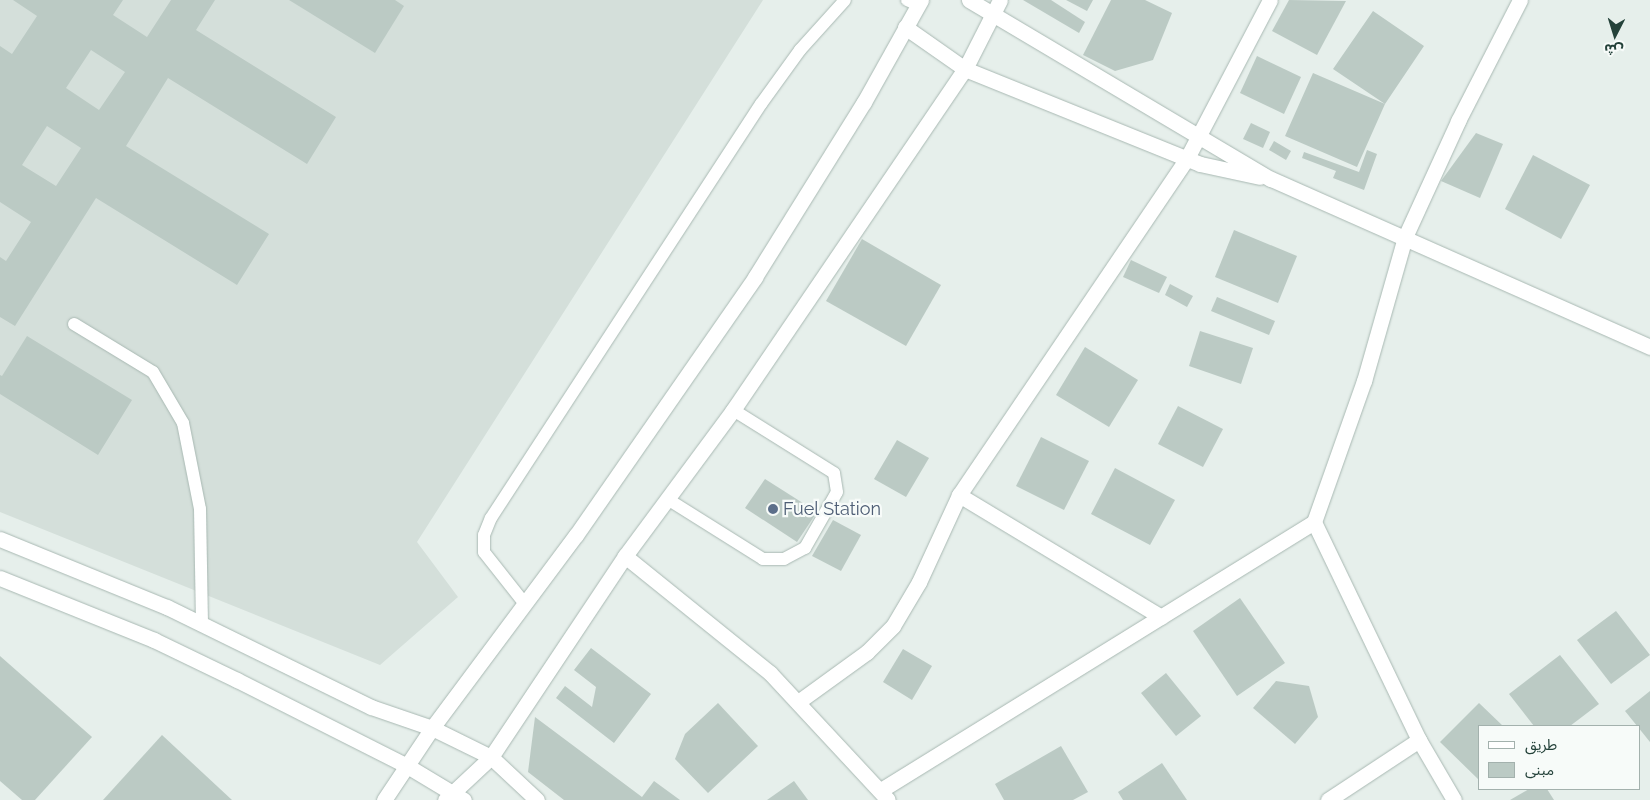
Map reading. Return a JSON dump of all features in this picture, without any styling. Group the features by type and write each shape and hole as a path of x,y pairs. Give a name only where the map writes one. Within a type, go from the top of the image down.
{"street":[{"path":"969,0 1271,179 1650,347"},
{"path":"0,578 154,640 409,767 454,798 491,757 625,556 669,500 733,410 965,69 1000,0"},
{"path":"798,702 867,652 893,626 919,582 959,495 1186,158 1270,0"},
{"path":"625,556 770,673 884,795 1314,522 1364,381 1405,237 1458,121 1520,0"},
{"path":"384,800 409,767 432,728 525,604 755,278 864,102 905,27 915,2"},
{"path":"905,27 965,69 1186,158 1271,179"},
{"path":"959,495 1162,617"},
{"path":"1314,522 1419,740 1454,800"},
{"path":"0,538 102,579 202,624 363,703 432,728 491,757 536,800"},
{"path":"1328,800 1419,740"}],"lane":[{"path":"525,604 484,552 484,535 491,518 761,104 800,50 845,0"},
{"path":"74,324 154,372 183,423 200,509 202,624"},
{"path":"669,500 763,559 784,558 805,548 837,492 834,473 733,410"}],"shaded area":[{"path":"0,0 763,0 417,542 458,597 380,665 0,512"}],"building":[{"path":"13,0 123,0 113,15 147,37 171,0 215,0 196,30 336,117 307,164 168,78 126,146 269,234 237,285 96,198 15,326 0,317 0,257 6,261 31,222 0,202 0,46 12,54 37,16","holes":["91,50 125,72 99,110 66,88","47,126 81,148 56,186 22,165"]},
{"path":"289,0 395,0 404,6 375,53"},
{"path":"1023,0 1051,0 1085,22 1079,33"},
{"path":"1066,0 1093,0 1087,11"},
{"path":"1111,0 1145,0 1172,13 1153,60 1115,71 1083,55"},
{"path":"1289,0 1346,1 1317,55 1272,31"},
{"path":"1373,11 1424,46 1385,104 1333,69"},
{"path":"1257,56 1301,77 1284,114 1240,93"},
{"path":"1313,73 1385,104 1357,167 1285,136"},
{"path":"1251,123 1270,132 1263,148 1243,139"},
{"path":"1476,133 1503,144 1480,198 1441,181"},
{"path":"1274,141 1291,151 1286,160 1269,150"},
{"path":"1367,150 1377,154 1364,190 1333,178 1336,171 1302,158 1304,152 1359,172"},
{"path":"1533,155 1590,185 1561,239 1505,209"},
{"path":"1234,230 1297,256 1278,303 1215,277"},
{"path":"862,239 941,285 906,346 826,301"},
{"path":"1131,260 1167,277 1159,293 1123,277"},
{"path":"1170,284 1193,296 1187,307 1165,295"},
{"path":"1217,297 1275,321 1269,335 1211,311"},
{"path":"1200,331 1253,348 1241,384 1189,366"},
{"path":"27,336 132,400 98,455 0,394 0,375 2,376"},
{"path":"1085,347 1138,380 1109,427 1056,395"},
{"path":"1178,406 1223,429 1203,467 1158,444"},
{"path":"1041,437 1089,461 1064,510 1016,486"},
{"path":"897,440 929,458 906,497 874,479"},
{"path":"1115,468 1175,500 1150,545 1091,514"},
{"path":"765,479 817,512 797,542 745,508"},
{"path":"833,520 861,535 841,571 812,556"},
{"path":"1240,598 1285,663 1237,696 1193,631"},
{"path":"1616,611 1650,655 1611,684 1577,640"},
{"path":"591,648 651,694 614,743 556,698 565,686 592,707 596,687 574,670"},
{"path":"903,649 932,666 912,700 883,682"},
{"path":"1560,655 1599,704 1571,725 1533,725 1509,694"},
{"path":"0,656 92,737 35,800 22,800 0,781"},
{"path":"1166,673 1201,716 1176,736 1141,693"},
{"path":"1276,681 1309,686 1318,717 1295,744 1253,708"},
{"path":"1650,691 1650,742 1640,730 1640,725 1636,725 1625,711"},
{"path":"718,703 758,746 708,793 675,759 685,734"},
{"path":"1479,703 1502,725 1478,725 1478,779 1440,742"},
{"path":"535,717 642,797 654,781 680,800 564,800 528,772"},
{"path":"162,735 232,800 103,800"},
{"path":"1061,746 1088,792 1073,800 1004,800 995,784"},
{"path":"1162,763 1187,800 1123,800 1118,792"},
{"path":"794,781 808,800 767,800"},
{"path":"1527,790 1548,790 1554,800 1510,800"}],"place":[{"name":"Fuel Station","path":"773,509"}]}
